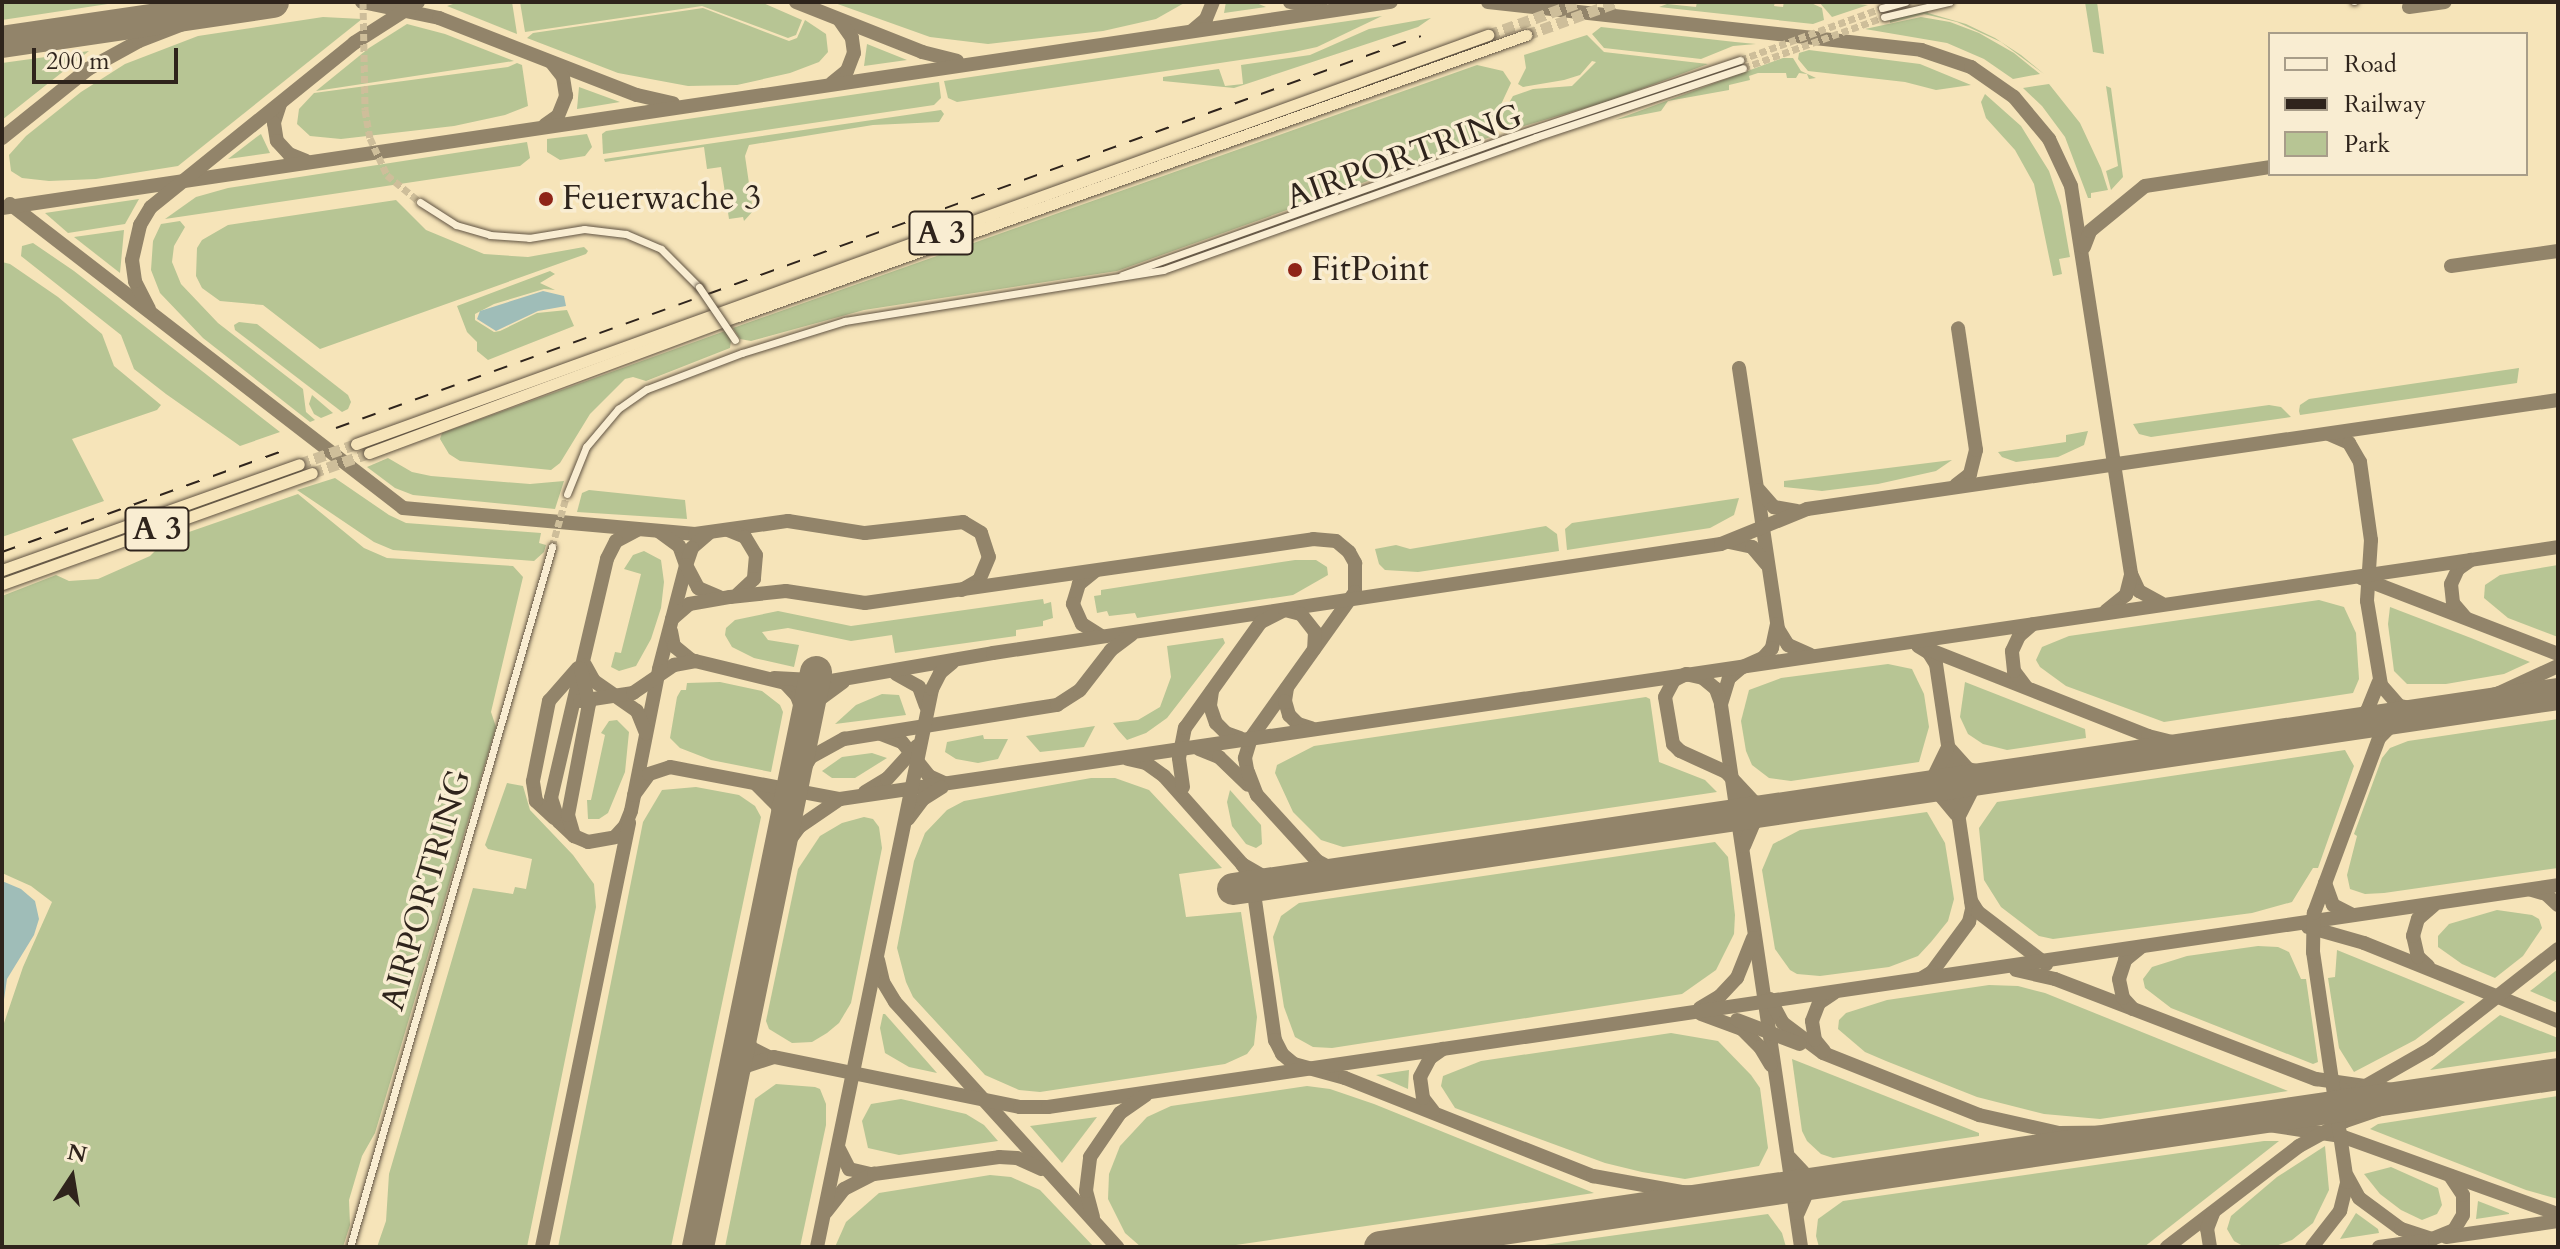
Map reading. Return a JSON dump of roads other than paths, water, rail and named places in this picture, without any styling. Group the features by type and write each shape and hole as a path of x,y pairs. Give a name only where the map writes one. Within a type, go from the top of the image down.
{"highway":[{"name":"A 3","path":"356,444 1488,35"},
{"name":"A 3","path":"369,453 723,321 1526,35"},
{"name":"A 3","path":"2,570 299,464"},
{"name":"A 3","path":"2,584 312,473"}],"street":[{"path":"1882,8 1905,2"},
{"path":"1884,17 1949,2"},
{"name":"AIRPORTRING","path":"567,494 586,447 618,409 647,389 742,353 855,319 1081,285 1178,265 1741,64"},
{"path":"420,202 456,225 490,235 529,238 594,229 626,234 661,249 699,287 742,353"},
{"name":"AIRPORTRING","path":"350,1247 552,547"}],"water":[{"path":"543,291 564,296 566,306 538,311 496,331 477,319 480,311"},
{"path":"2,881 21,889 35,901 39,919 34,935 7,979 2,1013"}],"tunnel":[{"path":"363,2 365,110 370,138 387,175 420,202"},
{"path":"1488,35 1580,2"},
{"path":"1526,35 1617,2"},
{"path":"1740,60 1882,8"},
{"path":"1743,68 1884,17"},
{"path":"299,464 356,444"},
{"path":"312,473 369,453"},
{"path":"552,547 567,494"}],"railway":[{"path":"708,294 1421,36"},
{"path":"336,428 697,298"},
{"path":"2,552 282,451"}],"place":[{"name":"Feuerwache 3","path":"546,199"},
{"name":"FitPoint","path":"1295,270"}]}
